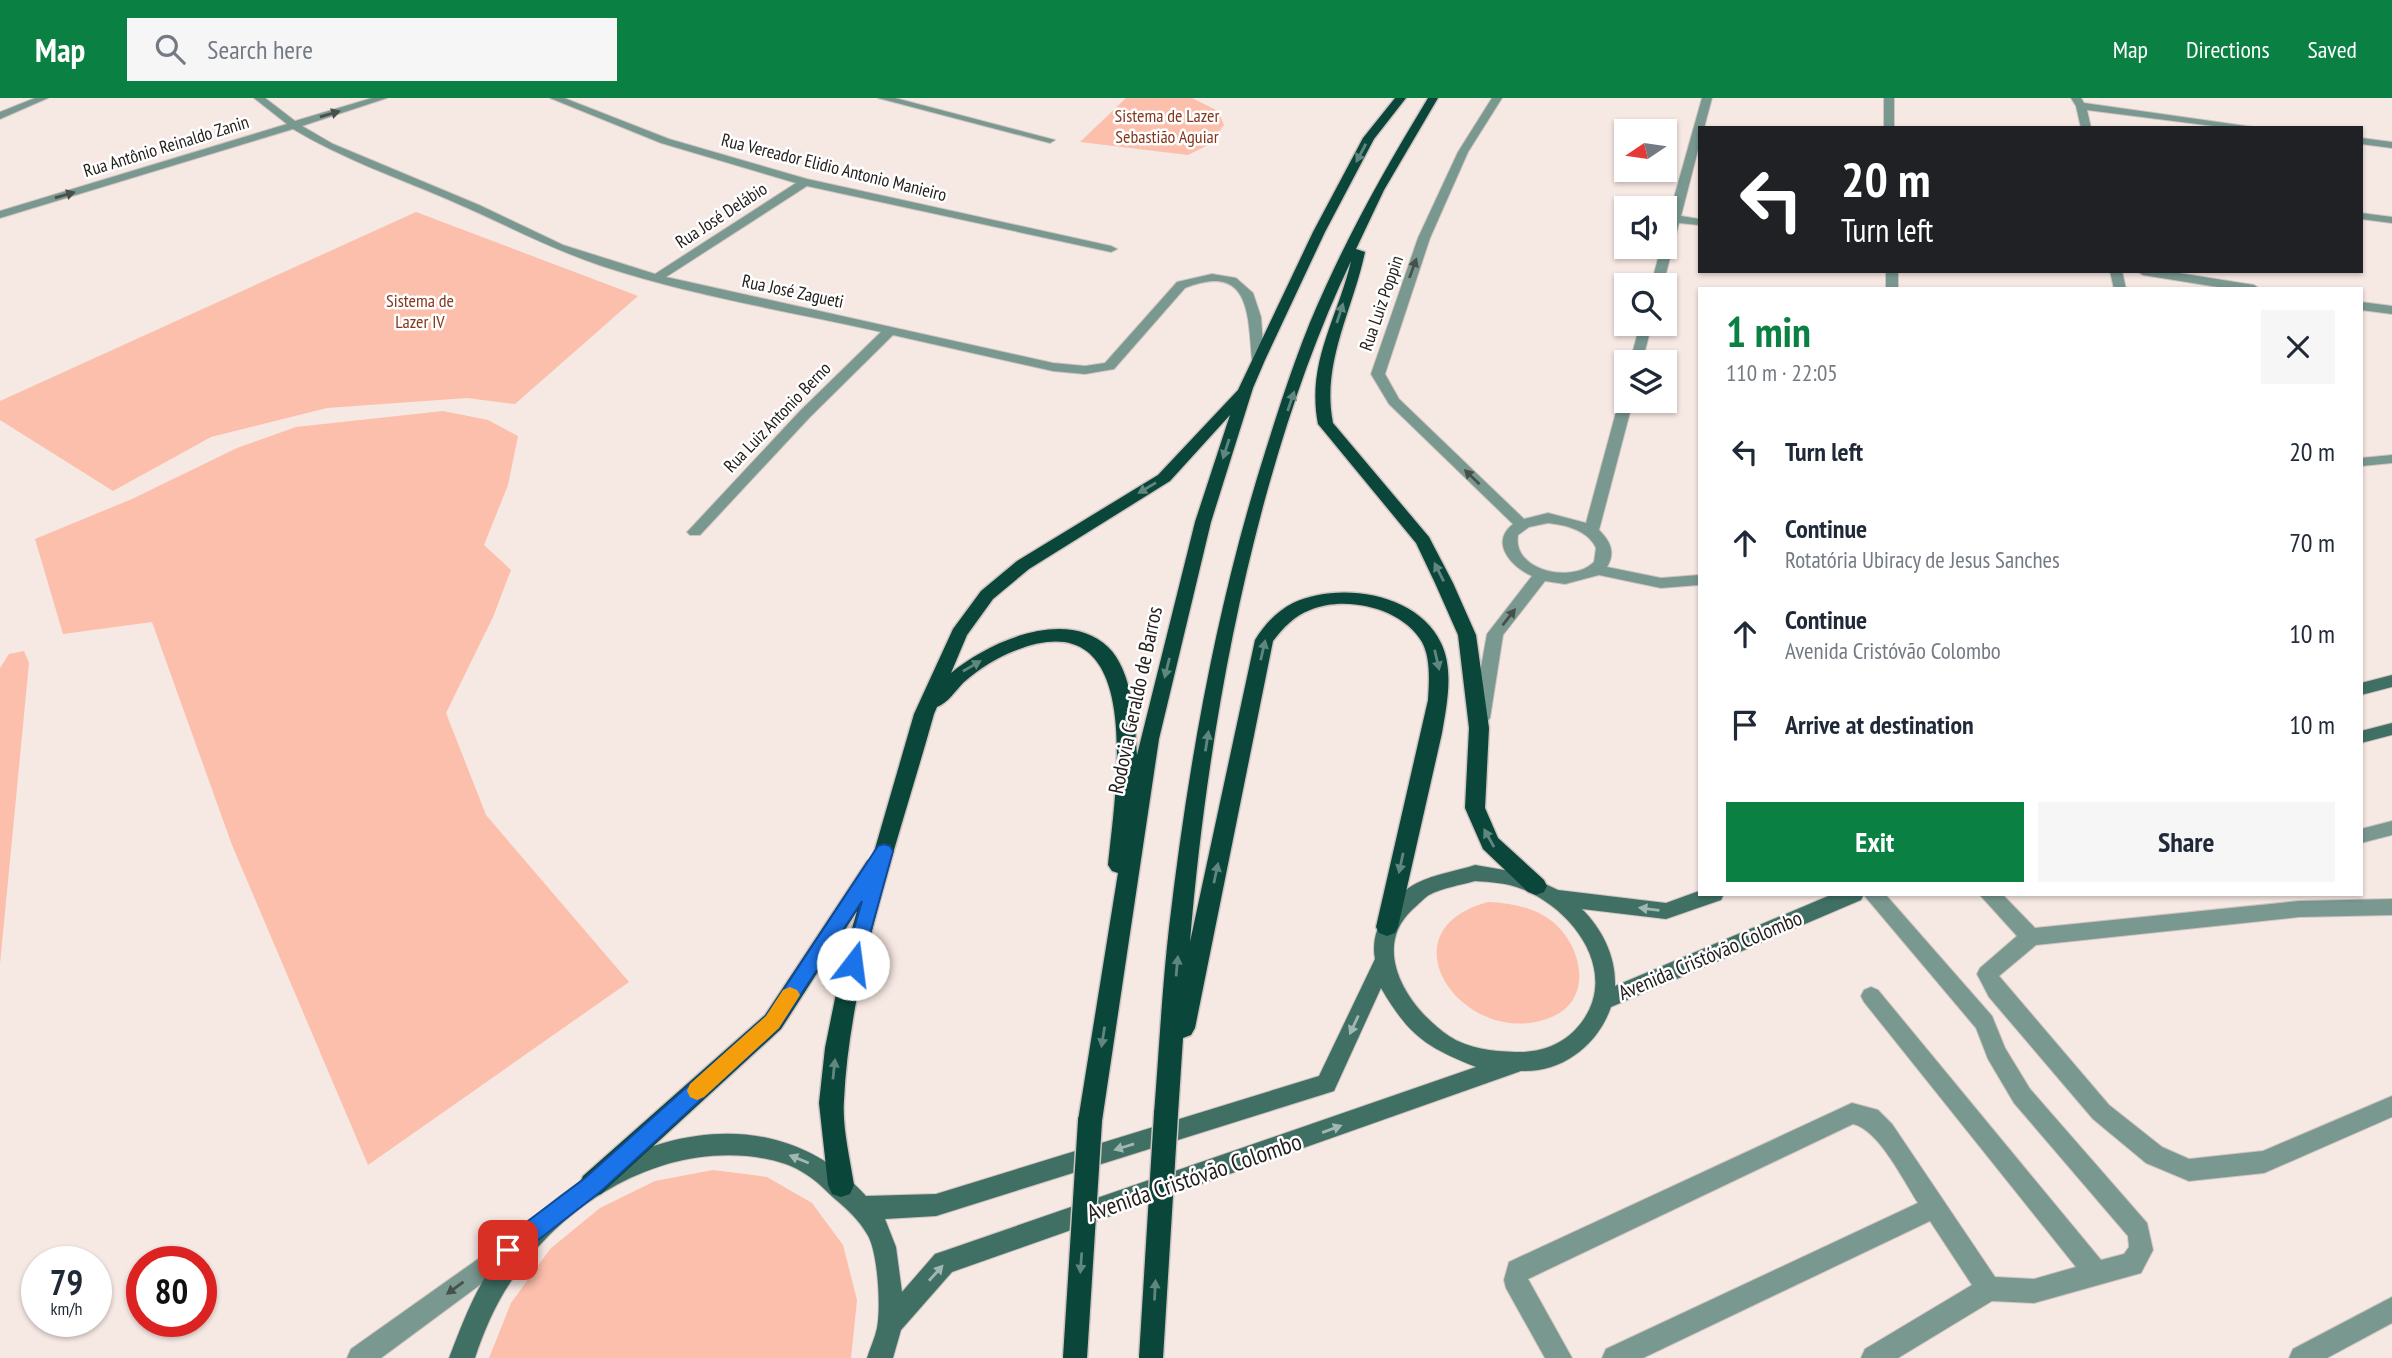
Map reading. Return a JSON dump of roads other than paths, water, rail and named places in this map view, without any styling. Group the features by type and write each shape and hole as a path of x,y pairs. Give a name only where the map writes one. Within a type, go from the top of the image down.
{"highway":[{"name":"Rodovia Geraldo de Barros","path":"1075,1358 1090,1121 1149,739 1203,522 1246,388 1258,360 1319,232 1369,138 1401,98"},
{"path":"1152,1358 1166,1111 1180,929 1219,666 1266,472 1321,312 1393,164 1433,98"},
{"path":"1363,222 1358,262 1337,319 1321,387 1320,407 1326,424 1423,541 1444,583 1467,635 1479,728 1475,808 1490,843 1536,886"},
{"path":"841,1185 831,1103 837,1048 853,964 924,713 959,633 987,595 1023,565 1164,478 1246,388"},
{"path":"1166,1111 1265,640 1279,621 1306,603 1342,599 1372,601 1402,610 1422,627 1436,651 1441,682 1433,733 1387,927"},
{"path":"924,713 959,673 1020,642 1048,635 1067,636 1081,639 1107,656 1117,673 1127,729 1111,990"},
{"path":"592,1185 773,1022 884,851"}],"main road":[{"path":"2363,688 2392,681"},
{"path":"2363,736 2392,729"},
{"path":"1475,873 1506,876 1536,886 1554,897 1579,918 1597,943 1606,971 1604,1000 1591,1029 1564,1051 1529,1062 1520,1062 1489,1061 1450,1049 1416,1025 1393,996 1383,963 1382,944 1387,927 1400,904 1420,888 1446,877 1475,873"},
{"path":"1554,897 1666,911 1708,896"},
{"name":"Avenida Cristóvão Colombo","path":"1604,1000 1849,896"},
{"path":"861,1208 936,1205 1326,1084 1383,963"},
{"name":"Avenida Cristóvão Colombo","path":"890,1324 944,1263 1520,1062"},
{"path":"463,1358 478,1314 509,1262 550,1219 592,1185 637,1162 671,1151 727,1143 770,1147 808,1162 841,1185 879,1230 888,1277 890,1324 880,1358"}],"street":[{"name":"Rua José Zagueti","path":"259,98 294,125 329,146 475,206 559,247 694,289 769,303 1053,367 1095,369 1109,366 1181,285 1196,278 1210,276 1224,278 1245,291 1252,303 1258,360"},
{"name":"Rua Antônio Reinaldo Zanin","path":"0,215 382,98"},
{"name":"Rua Vereador Elidio Antonio Manieiro","path":"555,98 665,141 805,182 1111,249"},
{"path":"883,98 1050,140"},
{"name":"Rua Luiz Poppin","path":"1497,98 1463,152 1424,238 1378,374 1394,401 1521,524"},
{"path":"1699,126 1706,98"},
{"path":"1889,98 1889,126"},
{"path":"0,116 34,99"},
{"path":"2085,126 2078,102 2241,126"},
{"path":"1677,211 1698,129"},
{"path":"2363,141 2392,145"},
{"name":"Rua José Delábio","path":"657,278 805,182"},
{"path":"2363,216 2392,220"},
{"path":"1677,219 1698,222"},
{"path":"2155,273 2242,287"},
{"path":"2363,306 2392,310"},
{"name":"Rua Luiz Antonio Berno","path":"695,532 805,414 889,331"},
{"path":"1591,532 1623,413"},
{"path":"2363,462 2392,459"},
{"path":"1598,569 1605,551 1600,541 1591,532 1564,520 1533,520 1521,524 1513,531 1509,540 1510,550 1516,560 1541,575 1573,578 1598,569 1637,581 1686,584 1698,580"},
{"path":"1479,728 1495,634 1541,575"},
{"path":"2363,835 2392,828"},
{"path":"1874,1358 1989,1289 2034,1291 2132,1264 2141,1250 2138,1231 2022,1096 1996,1052 1985,1023 1875,896"},
{"path":"1991,896 2031,937"},
{"path":"2392,907 2300,909 2031,937 1987,974 1996,991 2101,1112 2154,1155 2189,1170 2264,1162 2392,1106"},
{"path":"1871,996 2097,1274"},
{"path":"1985,1023 2015,1013"},
{"path":"1559,1358 1518,1288 1518,1271 1852,1113 1870,1117 1884,1131 1989,1289"},
{"path":"1615,1358 1935,1207"},
{"path":"360,1358 550,1219"},
{"path":"2302,1358 2392,1310"}],"park label":[{"name":"Sistema de Lazer Sebastião Aguiar","path":"1167,125"},
{"name":"Sistema de Lazer IV","path":"420,310"}]}
